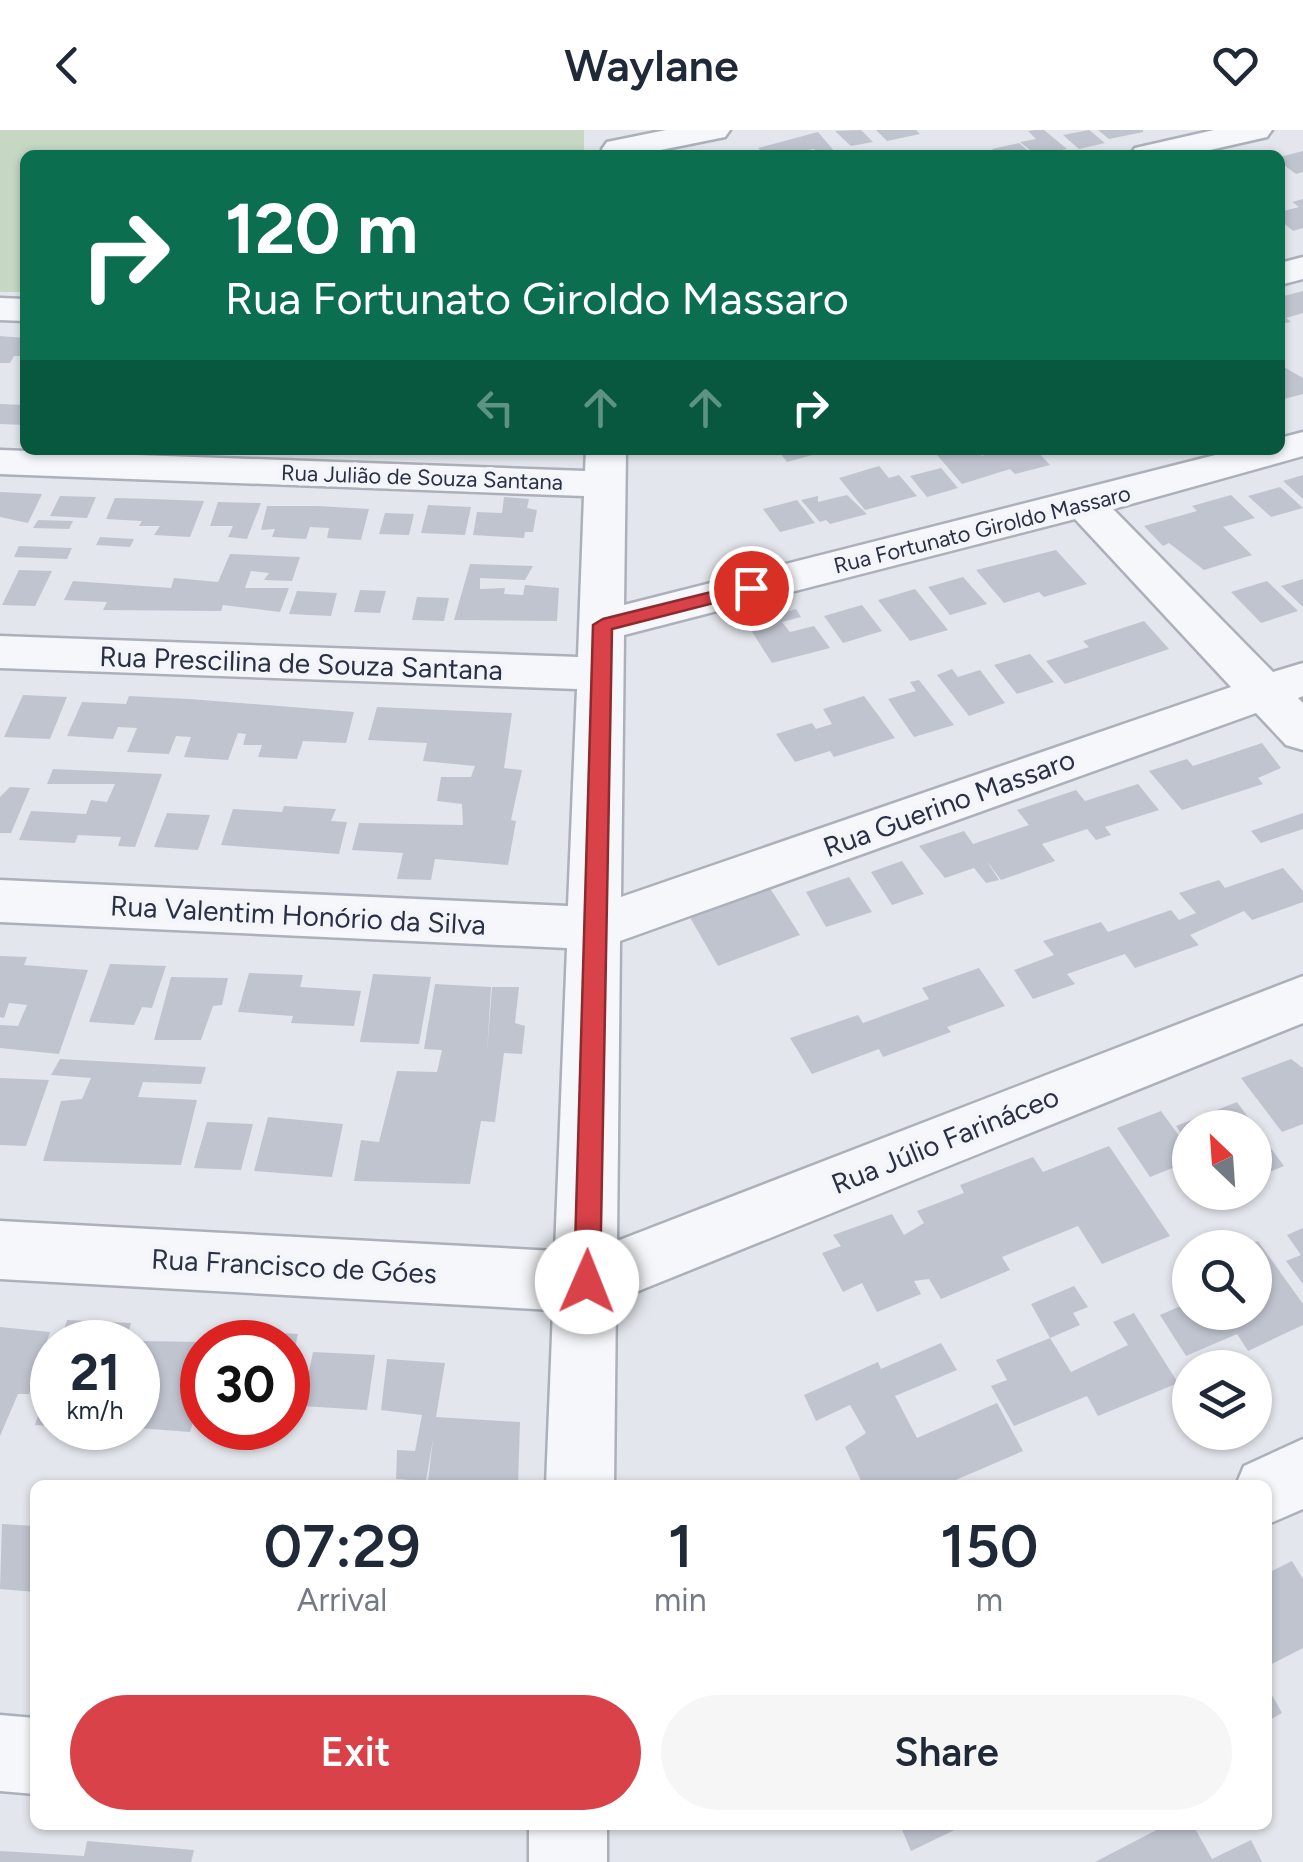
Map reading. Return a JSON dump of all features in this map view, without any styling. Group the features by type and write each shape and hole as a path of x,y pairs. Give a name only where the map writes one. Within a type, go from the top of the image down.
{"street":[{"path":"617,145 714,130"},
{"path":"1168,150 1256,130"},
{"name":"Rua Fortunato Giroldo Massaro","path":"603,649 1084,504 1263,455"},
{"name":"Rua Julião de Souza Santana","path":"0,462 605,467"},
{"path":"580,1480 605,467"},
{"path":"1084,504 1283,685 1303,733"},
{"name":"Rua Prescilina de Souza Santana","path":"0,652 603,649"},
{"name":"Rua Guerino Massaro","path":"595,928 1283,685"},
{"name":"Rua Valentim Honório da Silva","path":"0,901 595,928"},
{"name":"Rua Júlio Farináceo","path":"587,1282 1303,999"},
{"name":"Rua Francisco de Góes","path":"0,1250 587,1282"},
{"path":"1272,1488 1303,1472"},
{"path":"0,1753 30,1756"},
{"path":"568,1830 568,1862"}],"green space":[{"path":"0,130 584,130 584,150 20,150 20,292 0,292"}],"building":[{"path":"861,130 873,142 851,146 835,131"},
{"path":"876,130 916,130 920,134 887,141"},
{"path":"1044,130 1067,149 1030,150 1020,142 1036,139 1028,131"},
{"path":"1089,130 1105,143 1079,149 1063,135"},
{"path":"1098,130 1143,130 1143,132 1109,139"},
{"path":"818,132 833,150 760,150"},
{"path":"1019,143 1027,150 993,150"},
{"path":"1303,151 1303,172 1296,174 1285,166 1285,156"},
{"path":"1303,199 1303,228 1293,231 1285,224 1285,211 1299,207 1292,202"},
{"path":"1303,291 1303,313 1286,318 1291,322 1285,323 1285,296"},
{"path":"0,336 20,338 20,356 14,356 10,363 0,363"},
{"path":"1285,368 1303,378 1303,394 1285,399"},
{"path":"0,404 20,405 20,425 0,424"},
{"path":"782,455 813,455 787,462"},
{"path":"937,455 1041,455 1050,465 1015,474 1010,469 962,484"},
{"path":"879,466 889,478 899,475 917,496 865,510 839,478"},
{"path":"941,468 958,488 927,497 910,476"},
{"path":"1303,475 1303,499 1283,481"},
{"path":"1280,487 1303,508 1271,517 1248,496"},
{"path":"0,492 42,494 28,523 0,517"},
{"path":"847,495 867,514 830,524 826,520 820,522 801,500 818,496 818,502"},
{"path":"1231,495 1255,518 1223,527 1252,555 1204,570 1169,543 1163,546 1144,526 1197,511 1192,506"},
{"path":"60,496 96,497 87,518 50,516"},
{"path":"504,497 529,499 527,508 537,510 533,532 525,532 524,538 473,535 477,512 502,513"},
{"path":"115,498 204,501 190,537 154,535 160,526 139,526 142,521 106,519"},
{"path":"797,500 815,523 780,532 763,509"},
{"path":"218,502 261,503 247,539 228,537 233,526 210,526"},
{"path":"428,505 471,507 465,535 421,533"},
{"path":"267,506 369,509 361,540 327,538 329,528 310,527 306,539 272,537 275,529 261,530"},
{"path":"385,513 414,514 409,535 379,534"},
{"path":"38,520 73,521 69,529 33,528"},
{"path":"100,537 134,539 130,547 96,545"},
{"path":"19,546 72,548 67,559 14,557"},
{"path":"1056,550 1087,584 1044,597 1039,592 1004,603 976,570"},
{"path":"230,554 300,557 292,581 264,580 269,573 251,571 245,588 289,588 280,612 223,605 221,611 103,610 107,602 64,600 73,581 171,588 174,578 218,582"},
{"path":"470,564 533,566 525,580 480,578 480,589 505,588 504,594 523,595 525,585 559,588 557,621 454,620"},
{"path":"19,570 52,571 35,606 2,605"},
{"path":"963,577 987,604 950,615 928,587"},
{"path":"1303,579 1303,607 1281,586"},
{"path":"1267,581 1298,611 1261,623 1231,592"},
{"path":"915,589 948,630 910,641 878,600"},
{"path":"360,590 386,591 380,613 354,612"},
{"path":"297,591 337,593 331,616 289,614"},
{"path":"417,597 449,598 444,621 412,620"},
{"path":"862,605 882,631 843,643 824,616"},
{"path":"796,609 801,617 782,622 790,632 814,626 830,648 772,663 747,624"},
{"path":"1144,621 1169,649 1065,684 1046,661 1089,647 1083,641"},
{"path":"1030,654 1054,682 1017,694 994,665"},
{"path":"952,669 958,677 980,670 1005,703 969,716 937,675"},
{"path":"919,680 954,725 914,737 888,699 916,691 910,682"},
{"path":"23,695 67,697 50,739 4,737"},
{"path":"129,696 354,712 346,743 303,741 297,759 258,757 262,745 243,745 246,734 238,733 228,760 184,757 191,737 176,736 169,754 127,752 137,728 118,727 113,739 67,736 82,702 126,704"},
{"path":"864,696 895,738 834,757 830,751 795,762 776,734 812,723 816,729 832,724 823,709"},
{"path":"377,707 512,713 504,768 522,770 511,820 516,821 508,865 435,859 431,880 397,879 403,853 352,850 359,823 463,825 462,804 437,801 441,777 471,777 475,766 423,761 427,743 368,740"},
{"path":"1262,743 1281,768 1258,778 1263,784 1182,810 1149,771 1187,759 1193,766"},
{"path":"53,769 162,774 135,847 118,846 121,837 78,835 75,843 19,840 31,811 86,814 91,800 107,802 115,784 47,784"},
{"path":"1138,784 1159,810 1105,827 1111,835 1096,840 1087,829 1042,844 1055,861 1001,880 986,860 999,880 986,883 974,868 945,878 919,846 964,831 973,844 1029,825 1017,810 1076,790 1085,801"},
{"path":"10,787 30,788 11,833 0,833 0,797"},
{"path":"284,806 336,809 331,821 347,822 339,854 221,845 233,809 282,812"},
{"path":"167,813 210,815 198,850 154,847"},
{"path":"1303,813 1303,829 1261,843 1251,831"},
{"path":"902,861 924,894 892,905 871,872"},
{"path":"1283,868 1303,891 1303,902 1252,920 1244,911 1190,935 1199,945 1135,968 1125,954 1067,974 1075,984 1033,999 1014,970 1054,955 1043,941 1101,922 1108,932 1171,910 1179,920 1196,913 1179,893 1219,880 1225,888"},
{"path":"849,877 872,912 826,927 806,892"},
{"path":"768,885 800,935 718,966 688,914"},
{"path":"0,956 27,957 24,965 88,970 59,1054 0,1048 0,1025 18,1026 27,1005 9,1003 4,1018 0,1017"},
{"path":"110,964 166,966 152,1008 142,1007 134,1025 89,1022"},
{"path":"979,968 1005,1006 947,1027 951,1032 883,1057 879,1049 812,1074 790,1038 858,1015 863,1023 929,999 922,988"},
{"path":"249,973 303,975 300,987 361,991 354,1026 291,1023 293,1016 238,1012"},
{"path":"373,974 431,977 419,1044 360,1042"},
{"path":"171,977 228,978 222,1005 213,1006 201,1040 154,1040"},
{"path":"435,984 491,987 487,1053 492,987 519,987 515,1023 525,1026 522,1054 504,1053 495,1122 481,1121 470,1184 354,1181 361,1140 379,1142 397,1071 437,1072 442,1050 424,1049"},
{"path":"60,1059 206,1067 201,1084 143,1082 138,1097 197,1100 181,1165 43,1161 61,1101 82,1099 91,1078 51,1075"},
{"path":"1291,1059 1303,1068 1303,1124 1282,1132 1272,1119 1272,1110 1265,1110 1241,1078"},
{"path":"0,1078 49,1080 26,1146 0,1145"},
{"path":"1237,1102 1243,1110 1217,1110"},
{"path":"1161,1111 1172,1126 1172,1168 1150,1177 1117,1128"},
{"path":"268,1117 343,1124 332,1177 254,1171"},
{"path":"207,1122 253,1124 241,1170 194,1168"},
{"path":"1109,1146 1170,1236 1102,1264 1078,1226 1002,1257 1010,1270 941,1299 929,1279 914,1281 921,1294 877,1312 862,1283 843,1292 822,1253 841,1246 833,1235 892,1214 904,1235 924,1223 917,1211 964,1193 960,1185 1033,1157 1043,1172"},
{"path":"1272,1150 1284,1166 1272,1171"},
{"path":"1303,1228 1303,1284 1286,1261 1301,1255 1287,1235"},
{"path":"1272,1261 1303,1304 1303,1325 1250,1350 1237,1334 1200,1350 1182,1350 1160,1315 1172,1310 1172,1330 1272,1330"},
{"path":"1074,1286 1088,1307 1073,1313 1080,1325 1050,1338 1031,1304"},
{"path":"1134,1313 1172,1373 1172,1385 1098,1416 1087,1396 1014,1426 991,1386 1007,1380 996,1360 1050,1338 1071,1372 1128,1345 1113,1322"},
{"path":"0,1327 30,1330 30,1391 18,1394 0,1436"},
{"path":"160,1341 180,1342 180,1431 160,1430"},
{"path":"941,1343 957,1370 895,1396 917,1438 997,1403 1023,1451 956,1480 861,1480 845,1447 866,1433 850,1405 816,1421 804,1395 878,1362 881,1369"},
{"path":"313,1352 375,1355 367,1410 310,1406"},
{"path":"387,1359 445,1363 436,1417 520,1422 518,1480 428,1480 433,1439 426,1480 396,1479 397,1450 415,1451 422,1415 381,1410"},
{"path":"2,1524 30,1526 30,1592 0,1589"},
{"path":"1292,1561 1303,1579 1303,1648 1272,1664 1272,1571"},
{"path":"1272,1695 1282,1713 1272,1719"},
{"path":"902,1830 955,1830 911,1851"},
{"path":"1156,1830 1196,1830 1212,1859 1251,1840 1262,1862 1095,1862"},
{"path":"87,1841 194,1850 191,1862 0,1862 0,1851 84,1856"}],"route":[{"path":"587,1282 603,625 751,588"}]}
